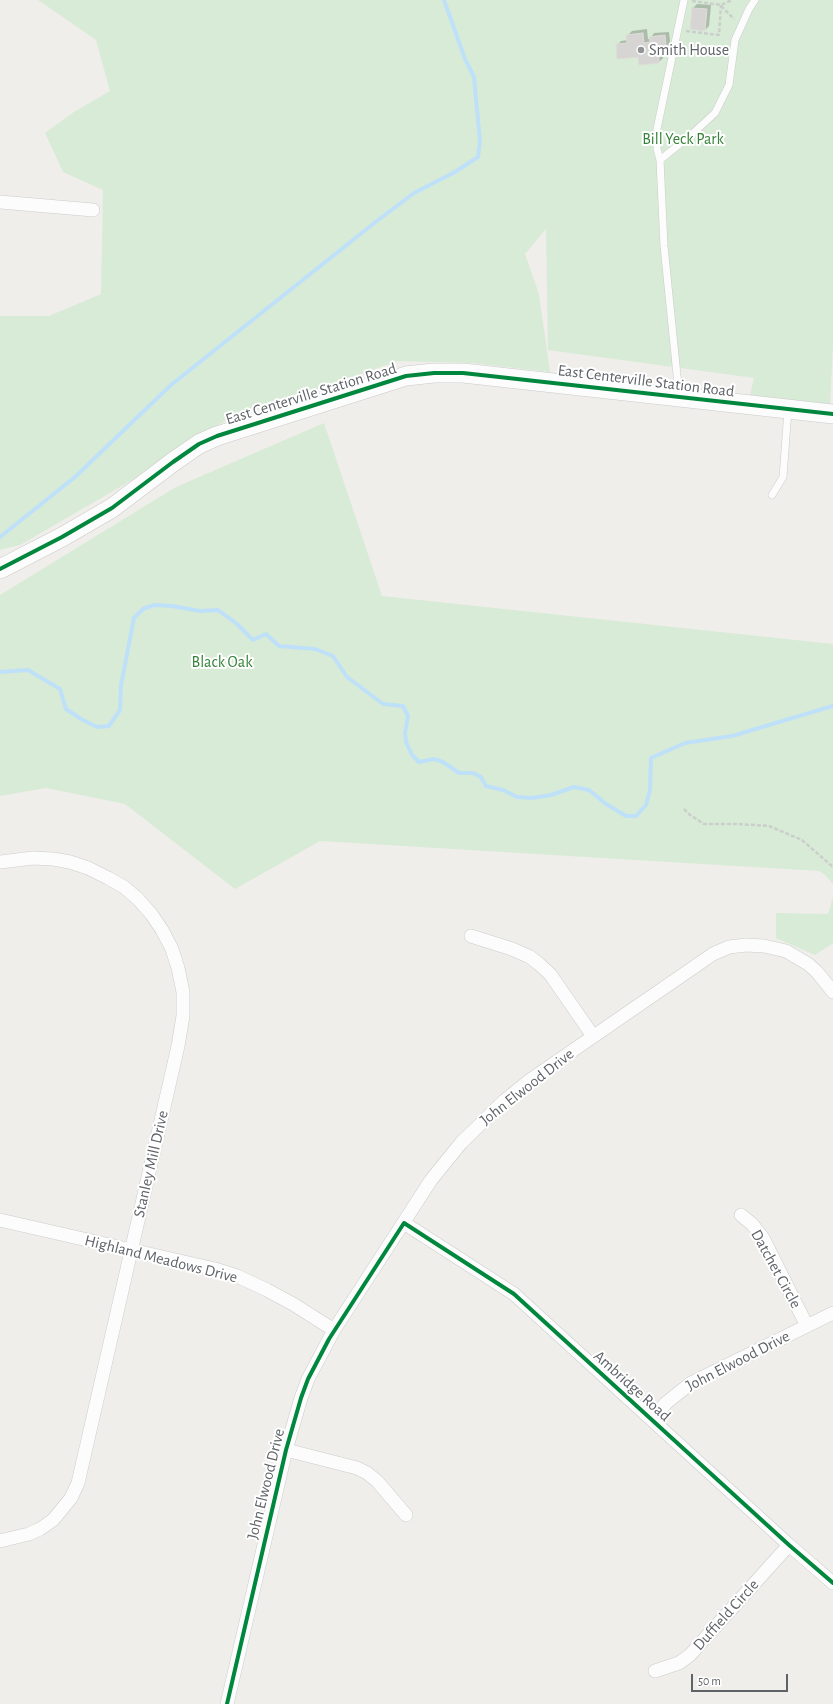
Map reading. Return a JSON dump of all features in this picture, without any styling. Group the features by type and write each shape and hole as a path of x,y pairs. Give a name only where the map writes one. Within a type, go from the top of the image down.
{"street":[{"path":"0,202 93,210"},
{"name":"East Centerville Station Road","path":"0,569 112,508 199,444 217,436 406,376 434,373 463,373 833,414"},
{"name":"Stanley Mill Drive","path":"0,862 33,858 53,859 88,868 108,878 133,896 152,915 162,930 172,949 183,992 183,1016 178,1046 78,1483 71,1498 52,1520 40,1529 14,1539 0,1541"},
{"path":"471,936 512,949 530,957 539,964 550,974 593,1036"},
{"name":"John Elwood Drive","path":"227,1704 286,1450 308,1379 334,1330 431,1180 461,1143 480,1124 530,1080 713,954 729,947 746,945 764,946 786,951 808,964 817,972 833,992"},
{"name":"Datchet Circle","path":"741,1215 752,1224 763,1238 807,1326"},
{"name":"Highland Meadows Drive","path":"0,1220 215,1269 237,1276 293,1304 334,1330"},
{"name":"Ambridge Road","path":"404,1223 514,1294 789,1545 833,1582"},
{"name":"John Elwood Drive","path":"652,1420 672,1398 691,1383 833,1313"},
{"path":"286,1450 357,1468 368,1474 376,1481 406,1515"},
{"name":"Duffield Circle","path":"654,1671 679,1663 690,1655 789,1545"}],"lane":[{"path":"660,160 715,113 729,85 735,40 749,9 755,0"},
{"path":"679,397 664,246 657,129 678,30 687,1"},
{"path":"772,495 783,477 788,410"}],"path":[{"path":"687,1 721,5 732,0"},
{"path":"721,5 734,19"},
{"path":"678,30 719,35 721,5"},
{"path":"684,809 690,816 704,824 768,826 802,840 833,867"}],"green space":[{"name":"Bill Yeck Park","path":"38,0 833,0 833,345 830,405 750,395 754,378 548,350 546,229 525,254 539,294 550,372 472,363 398,361 307,393 231,417 127,483 20,545 0,550 0,316 49,316 101,294 103,190 63,172 45,133 74,112 110,91 96,40"},
{"name":"Black Oak","path":"324,423 382,596 833,644 833,884 819,871 320,841 235,889 125,804 46,788 0,796 0,595 176,487"},
{"path":"833,897 833,943 815,955 776,938 776,913 828,914"}],"building":[{"path":"692,8 707,9 705,31 690,29"},
{"name":"Smith House","path":"643,33 644,43 650,42 649,37 665,35 667,55 659,56 659,63 639,65 638,57 617,59 616,44 627,43 626,35"}],"waterway":[{"path":"0,537 75,477 171,385 373,224 414,193 455,172 478,157 480,141 474,77 465,59 444,0"},
{"path":"0,672 28,670 60,689 66,709 97,727 109,726 120,710 121,685 134,618 143,609 154,605 172,606 200,611 218,610 237,624 253,640 266,634 279,646 315,649 333,656 347,677 383,704 403,706 408,716 405,733 406,742 412,755 419,762 434,759 443,762 459,773 473,773 481,777 486,786 503,790 517,797 532,798 551,795 574,787 589,790 606,804 626,816 636,816 646,805 650,790 651,758 685,743 732,736 833,706"}],"cycle path":[{"path":"0,569 62,537 112,508 199,444 217,436 406,376 434,373 463,373 833,414"},
{"path":"227,1704 286,1450 301,1398 308,1379 329,1339 404,1223 514,1294 789,1545 833,1583"}],"place":[{"name":"Smith House","path":"641,50"}]}
